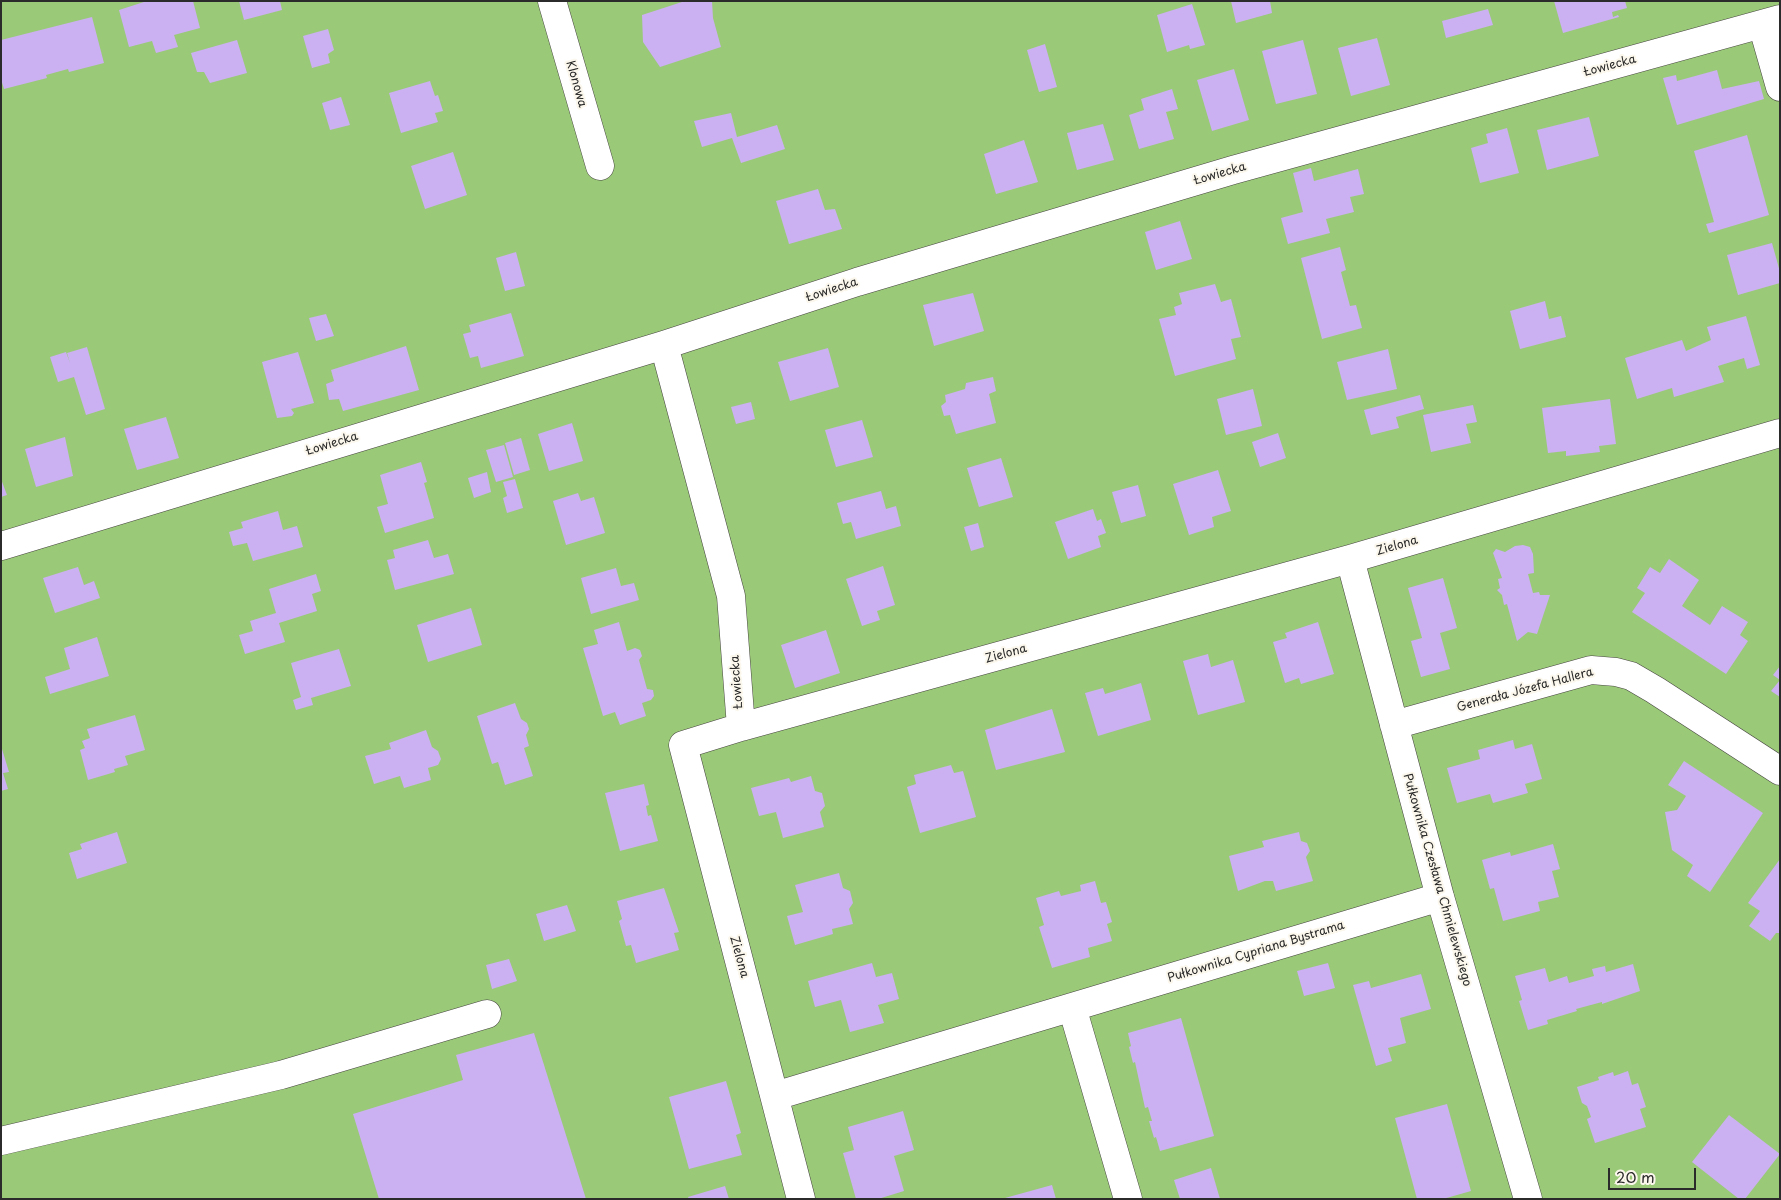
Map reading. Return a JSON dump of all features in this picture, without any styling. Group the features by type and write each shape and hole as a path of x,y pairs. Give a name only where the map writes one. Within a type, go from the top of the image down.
{"street":[{"name":"Klonowa","path":"552,1 600,166"},
{"path":"1771,21 1780,87"},
{"name":"Łowiecka","path":"1,546 664,345 856,282 1233,170 1771,21"},
{"name":"Łowiecka","path":"664,345 731,596 741,727"},
{"name":"Zielona","path":"801,1199 683,745 741,727 1350,559 1780,433"},
{"name":"Pułkownika Czesława Chmielewskiego","path":"1350,559 1440,897 1528,1199"},
{"name":"Generała Józefa Hallera","path":"1394,725 1591,670 1616,672 1632,676 1655,690 1780,772"},
{"name":"Pułkownika Cypriana Bystrama","path":"775,1096 1440,897"},
{"path":"1072,1007 1128,1199"},
{"path":"1,1141 281,1075 487,1014"}],"green space":[{"path":"1,1 1780,1 1780,1199 1,1199"}],"building":[{"path":"147,1 193,1 200,28 174,35 178,47 156,53 152,41 129,47 119,10"},
{"path":"239,1 280,1 282,10 244,20"},
{"path":"685,1 712,1 713,18 721,47 660,67 643,42 642,15"},
{"path":"1231,1 1270,1 1272,13 1236,23"},
{"path":"1554,1 1625,1 1627,8 1612,12 1613,17 1618,15 1619,17 1563,33"},
{"path":"1192,4 1205,45 1190,49 1189,45 1167,52 1157,15"},
{"path":"1488,9 1493,25 1446,38 1442,21"},
{"path":"92,17 104,63 69,72 68,69 46,75 47,78 4,89 1,79 1,40"},
{"path":"328,29 334,50 328,54 330,63 312,68 303,36"},
{"path":"1377,38 1390,85 1351,96 1338,48"},
{"path":"237,40 247,73 210,83 204,72 197,72 191,53"},
{"path":"1303,40 1317,94 1276,104 1262,51"},
{"path":"1045,44 1057,87 1039,92 1027,50"},
{"path":"1234,69 1249,120 1212,131 1197,80"},
{"path":"1717,70 1722,89 1759,81 1764,99 1677,125 1663,78 1676,75 1677,81"},
{"path":"430,81 435,96 438,95 443,111 435,113 438,122 401,133 389,93"},
{"path":"1172,89 1178,109 1166,112 1174,139 1139,149 1129,115 1144,110 1141,99"},
{"path":"341,97 350,125 330,130 322,103"},
{"path":"731,113 737,137 777,125 785,149 741,163 732,138 702,147 694,121"},
{"path":"1589,117 1599,156 1547,170 1537,130"},
{"path":"1103,124 1114,160 1077,170 1067,133"},
{"path":"1507,128 1519,173 1480,183 1471,148 1488,143 1486,134"},
{"path":"1747,135 1769,215 1709,233 1706,224 1714,222 1694,151"},
{"path":"1024,140 1038,182 996,194 984,154"},
{"path":"453,152 467,195 425,209 411,166"},
{"path":"1311,168 1314,181 1358,169 1364,194 1350,197 1354,212 1326,219 1330,233 1288,244 1281,218 1303,212 1293,173"},
{"path":"818,189 825,210 835,209 842,229 789,244 776,201"},
{"path":"1180,221 1192,259 1156,270 1145,232"},
{"path":"1772,243 1780,272 1780,283 1738,295 1727,255"},
{"path":"1340,247 1346,270 1341,272 1350,306 1356,305 1362,328 1322,339 1301,258"},
{"path":"516,252 525,286 505,291 496,258"},
{"path":"1215,284 1221,302 1231,299 1241,337 1231,339 1236,359 1175,376 1159,319 1176,315 1174,307 1182,304 1179,293"},
{"path":"973,293 984,331 934,346 923,305"},
{"path":"1545,301 1549,319 1561,316 1566,337 1520,349 1510,311"},
{"path":"511,313 524,356 481,368 478,356 470,358 463,334 471,332 469,325"},
{"path":"326,314 334,336 316,341 309,318"},
{"path":"1746,316 1760,365 1747,369 1744,358 1718,366 1724,382 1674,397 1672,388 1637,399 1625,358 1682,340 1686,351 1711,340 1707,327"},
{"path":"406,346 419,390 343,411 339,399 329,400 326,384 334,381 331,370"},
{"path":"87,347 105,409 86,415 74,377 58,382 50,357 66,352 70,363 67,353"},
{"path":"828,348 839,387 790,401 778,362"},
{"path":"1388,349 1397,389 1347,400 1337,362"},
{"path":"298,352 314,403 291,409 294,413 292,416 277,418 262,362"},
{"path":"993,377 996,391 989,394 996,423 956,434 950,415 944,416 941,406 946,402 945,395 965,389 966,383"},
{"path":"1253,389 1262,426 1226,435 1217,399"},
{"path":"1420,395 1424,409 1396,417 1399,428 1371,435 1364,410"},
{"path":"1610,399 1616,444 1599,446 1600,452 1566,456 1566,451 1548,453 1542,408"},
{"path":"751,402 755,419 736,424 731,407"},
{"path":"1473,405 1477,422 1466,424 1471,443 1431,452 1423,415"},
{"path":"166,417 179,458 137,470 124,429"},
{"path":"862,420 873,457 836,467 825,430"},
{"path":"572,423 583,461 549,471 538,434"},
{"path":"1278,433 1286,458 1260,467 1252,442"},
{"path":"65,437 73,476 36,487 25,449"},
{"path":"521,438 530,470 514,475 505,443"},
{"path":"504,445 513,477 496,482 486,450"},
{"path":"1001,458 1013,497 979,507 967,468"},
{"path":"421,462 427,482 424,483 434,518 385,533 377,507 388,504 380,475"},
{"path":"1218,470 1231,511 1212,517 1214,527 1189,535 1173,484"},
{"path":"487,472 491,492 474,498 468,478"},
{"path":"1,479 7,495 1,497"},
{"path":"515,479 523,508 507,513 503,498 507,496 503,482"},
{"path":"1138,485 1146,516 1121,523 1112,492"},
{"path":"881,491 886,509 896,506 901,526 856,539 851,522 843,524 837,503"},
{"path":"578,493 581,501 594,497 605,533 566,545 553,501"},
{"path":"1093,509 1097,521 1101,519 1106,533 1098,536 1101,547 1068,559 1055,522"},
{"path":"278,511 283,530 297,526 303,547 253,561 247,543 233,546 229,532 243,528 241,522"},
{"path":"978,523 984,547 971,551 964,527"},
{"path":"428,540 434,558 448,554 454,574 395,590 387,560 395,558 393,550"},
{"path":"1523,545 1530,547 1533,554 1534,573 1528,574 1533,593 1539,592 1540,595 1550,595 1537,634 1528,632 1517,641 1507,604 1504,605 1502,595 1497,590 1500,588 1498,579 1502,578 1493,553 1496,549 1505,552 1515,546"},
{"path":"1669,559 1699,580 1682,606 1710,625 1722,606 1748,622 1740,635 1748,641 1726,674 1632,612 1645,593 1637,588 1650,567 1660,573"},
{"path":"883,566 895,605 877,611 880,620 862,626 846,579"},
{"path":"78,567 84,585 94,581 100,598 55,613 43,578"},
{"path":"616,568 621,586 634,583 639,600 591,614 581,578"},
{"path":"316,574 321,591 312,594 317,611 279,623 285,642 245,654 239,635 253,631 250,621 276,613 269,589"},
{"path":"1443,578 1457,628 1440,633 1450,669 1421,677 1411,641 1422,638 1408,588"},
{"path":"471,608 482,645 428,662 417,625"},
{"path":"619,622 627,651 635,648 640,650 642,656 639,660 647,689 653,690 654,696 651,700 642,703 646,716 620,725 615,712 603,716 583,648 598,644 594,630"},
{"path":"1318,622 1334,674 1301,684 1299,678 1285,683 1273,642 1287,638 1285,633"},
{"path":"826,630 840,673 795,688 781,645"},
{"path":"97,637 109,676 50,694 45,677 70,669 64,648"},
{"path":"339,649 351,686 311,698 313,705 296,710 293,700 301,697 291,663"},
{"path":"1208,654 1211,667 1233,660 1245,702 1198,715 1183,661"},
{"path":"1780,666 1780,680 1773,675"},
{"path":"1780,680 1780,697 1771,691"},
{"path":"1141,683 1151,720 1098,736 1085,693 1103,688 1105,694"},
{"path":"515,703 521,719 527,723 529,729 526,735 529,746 524,748 533,776 505,785 498,762 492,764 477,716"},
{"path":"1052,709 1065,752 996,770 985,730"},
{"path":"135,715 145,750 125,756 128,765 114,769 115,772 88,780 80,750 85,748 82,741 90,738 87,729"},
{"path":"426,730 432,747 438,751 441,759 438,765 428,768 431,780 404,788 400,776 374,784 365,756 391,749 389,743"},
{"path":"1513,740 1515,749 1532,744 1542,779 1525,784 1528,793 1493,803 1490,794 1457,803 1447,768 1480,759 1478,750"},
{"path":"2,749 9,772 3,773 8,789 1,791"},
{"path":"1684,761 1763,813 1710,892 1687,876 1693,865 1672,850 1665,812 1677,810 1686,796 1668,785"},
{"path":"951,765 954,773 963,771 976,817 920,833 907,787 916,784 914,775"},
{"path":"811,776 815,791 822,793 825,806 820,812 824,827 783,838 776,812 759,816 751,788 789,778 791,782"},
{"path":"644,784 649,805 646,806 648,816 651,815 658,841 620,851 605,793"},
{"path":"117,832 127,863 77,879 69,853 82,849 80,844"},
{"path":"1299,832 1301,841 1307,843 1310,851 1306,857 1313,881 1276,891 1273,881 1265,881 1238,891 1229,856 1264,847 1262,841"},
{"path":"1553,844 1560,869 1552,871 1559,897 1538,902 1540,911 1503,921 1494,888 1490,889 1482,860 1510,852 1511,856"},
{"path":"1780,859 1780,933 1776,933 1770,941 1749,926 1760,911 1748,903"},
{"path":"839,873 843,888 850,891 853,903 849,909 853,924 832,929 833,934 795,945 787,916 803,912 795,885"},
{"path":"1095,881 1101,903 1106,902 1112,922 1107,924 1112,941 1088,948 1090,957 1052,968 1039,927 1044,925 1036,898 1059,891 1061,896 1081,891 1080,885"},
{"path":"664,888 679,932 674,933 679,950 636,963 631,945 626,946 619,921 622,919 617,901"},
{"path":"567,905 576,931 544,941 536,914"},
{"path":"509,959 517,981 492,989 486,965"},
{"path":"872,963 876,977 892,973 899,999 878,1005 884,1023 850,1032 841,1000 815,1007 808,981"},
{"path":"1328,963 1335,988 1304,996 1297,971"},
{"path":"1633,964 1640,991 1602,1004 1602,1002 1576,1009 1577,1011 1547,1020 1548,1024 1528,1030 1519,1001 1522,1000 1515,976 1545,968 1549,982 1567,976 1569,983 1594,976 1592,969 1605,966 1606,972"},
{"path":"1421,974 1431,1009 1400,1018 1406,1043 1388,1048 1392,1061 1376,1066 1353,985 1369,981 1371,988"},
{"path":"1181,1018 1214,1136 1160,1151 1149,1121 1152,1121 1148,1107 1145,1108 1135,1062 1133,1063 1129,1047 1131,1046 1128,1033"},
{"path":"534,1033 586,1199 379,1199 353,1114 463,1080 456,1055"},
{"path":"1628,1071 1632,1085 1638,1083 1646,1107 1640,1109 1646,1127 1595,1143 1587,1119 1591,1117 1587,1106 1582,1103 1577,1087 1599,1080 1598,1077 1613,1072 1614,1076"},
{"path":"726,1081 741,1133 736,1135 742,1155 689,1169 669,1097"},
{"path":"1447,1104 1471,1191 1443,1199 1417,1199 1395,1118"},
{"path":"903,1111 914,1150 894,1156 904,1191 878,1199 856,1199 843,1153 854,1150 848,1127"},
{"path":"1729,1115 1780,1154 1745,1199 1739,1199 1692,1162"},
{"path":"1211,1168 1220,1199 1180,1199 1174,1180"},
{"path":"1052,1185 1056,1199 1005,1199 1005,1198"},
{"path":"725,1186 729,1199 689,1199 688,1197"}]}
